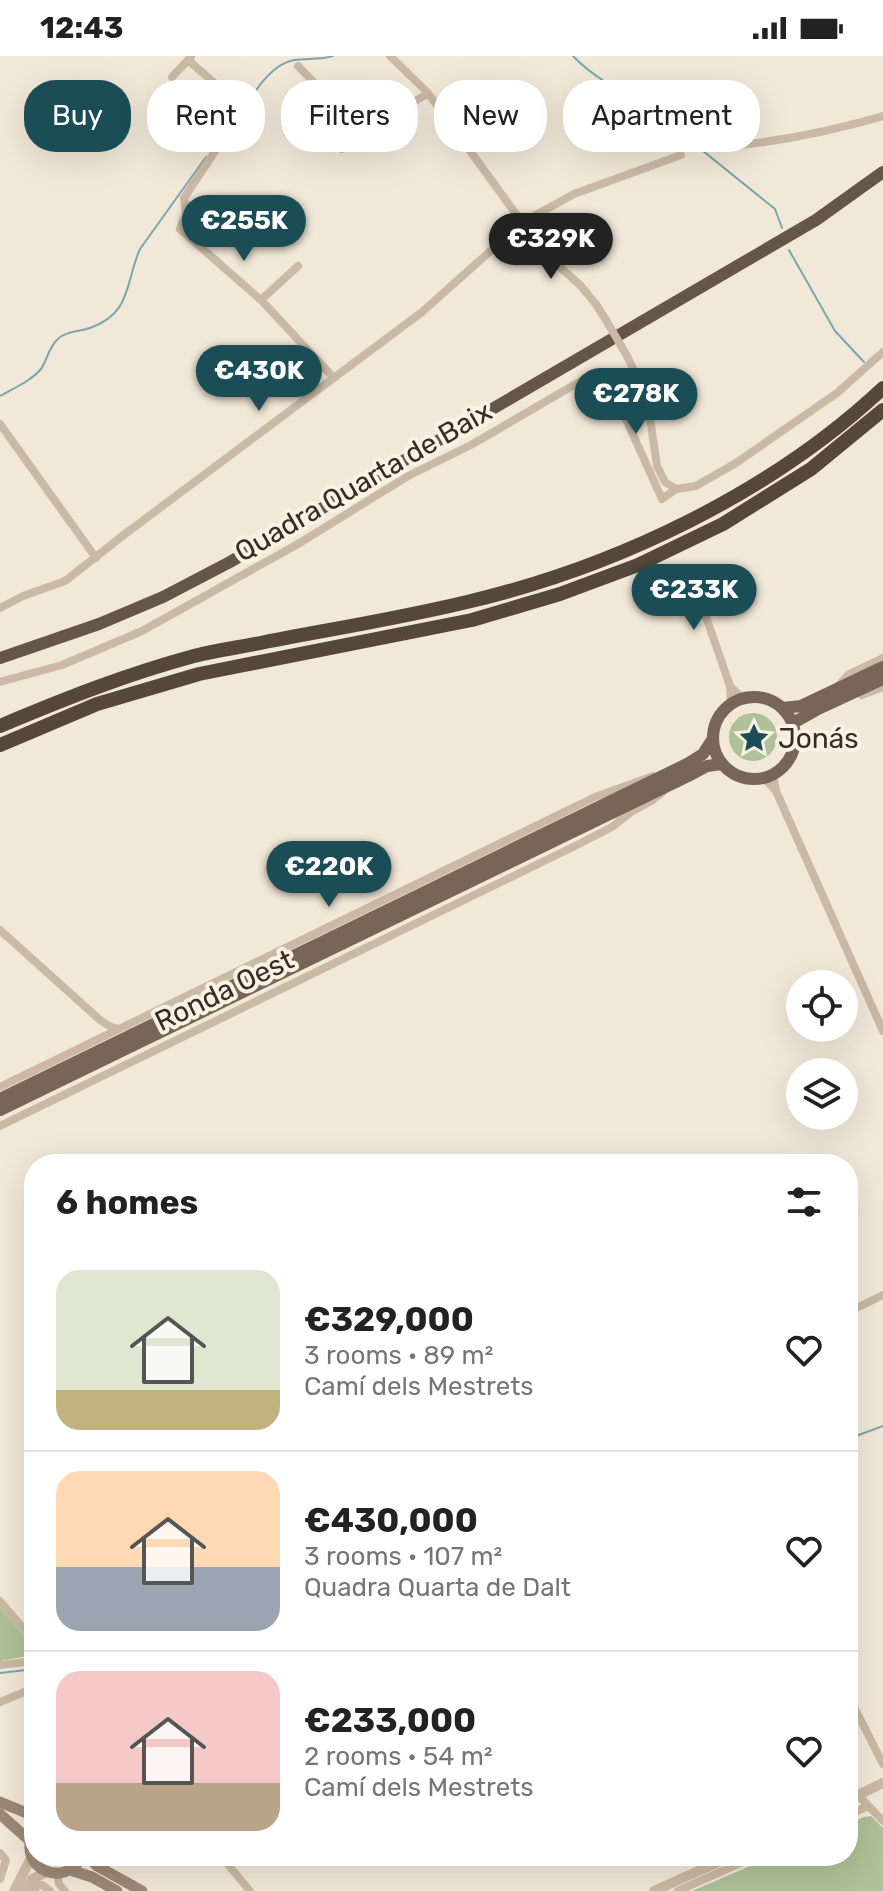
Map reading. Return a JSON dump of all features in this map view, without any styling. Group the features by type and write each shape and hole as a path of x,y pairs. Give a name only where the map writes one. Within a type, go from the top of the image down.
{"highway":[{"path":"0,658 99,624 163,597 230,562 816,220 883,172"},
{"path":"0,726 91,688 196,656 467,602 556,577 632,548 716,507 804,453 883,388"},
{"path":"0,745 97,704 199,674 472,620 560,594 638,565 723,524 811,469 883,410"}],"main road":[{"path":"793,723 883,667"},
{"path":"783,708 836,696 883,679"},
{"path":"762,697 783,708 793,723 795,739 787,763 769,776 746,778 730,772 721,764 712,740 717,717 736,700 762,697"},
{"name":"Ronda Oest","path":"0,1110 675,776 703,754 712,740"},
{"name":"Ronda Oest","path":"0,1099 675,776 721,764"},
{"path":"0,1802 24,1813"},
{"path":"0,1814 24,1830"},
{"path":"38,1866 52,1872 70,1870 92,1877 117,1891"},
{"path":"70,1870 74,1866"},
{"path":"97,1866 142,1891"}],"street":[{"path":"390,56 428,93 545,254 595,303 643,389 657,466 665,482 676,489 696,486 736,463 837,393 883,352"},
{"path":"172,77 189,58 212,80"},
{"path":"298,66 312,80"},
{"path":"418,99 428,93"},
{"path":"760,143 828,131 883,116"},
{"path":"214,152 184,198 186,214 180,229 261,300 333,377"},
{"path":"0,608 65,581 422,312 523,222 574,194 681,155"},
{"path":"261,300 298,266"},
{"name":"Quadra Quarta de Baix","path":"0,682 62,665 142,631 298,544 408,476 471,445 593,374 607,377 662,499 676,489"},
{"path":"0,424 96,558"},
{"path":"689,568 736,700"},
{"path":"883,658 849,674 836,696 857,697 883,687"},
{"name":"Ronda Oest","path":"0,1087 595,797 643,779 675,776"},
{"name":"Ronda Oest","path":"0,1126 612,827 653,800 675,776"},
{"path":"769,776 883,1031"},
{"path":"0,930 100,1020 120,1029"},
{"path":"96,1040 100,1020"},
{"path":"858,1307 883,1295"},
{"path":"0,1601 24,1629"},
{"path":"0,1665 24,1662"},
{"path":"0,1702 24,1692"},
{"path":"858,1715 883,1764"},
{"path":"858,1796 883,1783"},
{"path":"858,1801 883,1821"},
{"path":"858,1810 868,1806"},
{"path":"0,1853 6,1860 0,1879"},
{"path":"14,1891 27,1866"},
{"path":"229,1866 250,1891"},
{"path":"654,1891 710,1866"},
{"path":"678,1891 734,1866"},
{"path":"25,1891 32,1879 52,1872 65,1891"},
{"path":"36,1888 50,1891"}],"green space":[{"path":"753,713 770,720 777,737 770,754 753,761 736,754 729,737 736,720"},
{"path":"0,1607 24,1636 24,1657 0,1661"},
{"path":"871,1816 883,1828 883,1891 692,1891 750,1866 858,1866 858,1820"}],"waterway":[{"path":"264,80 284,63 333,56"},
{"path":"573,56 605,82 641,101 775,209 782,228"},
{"path":"0,396 37,373 59,338 104,322 113,314 125,296 140,249 206,157"},
{"path":"789,250 835,331 864,362"},
{"path":"858,1435 883,1426"},
{"path":"0,1673 24,1670"}],"place":[{"name":"Jonás","path":"754,738"}]}
